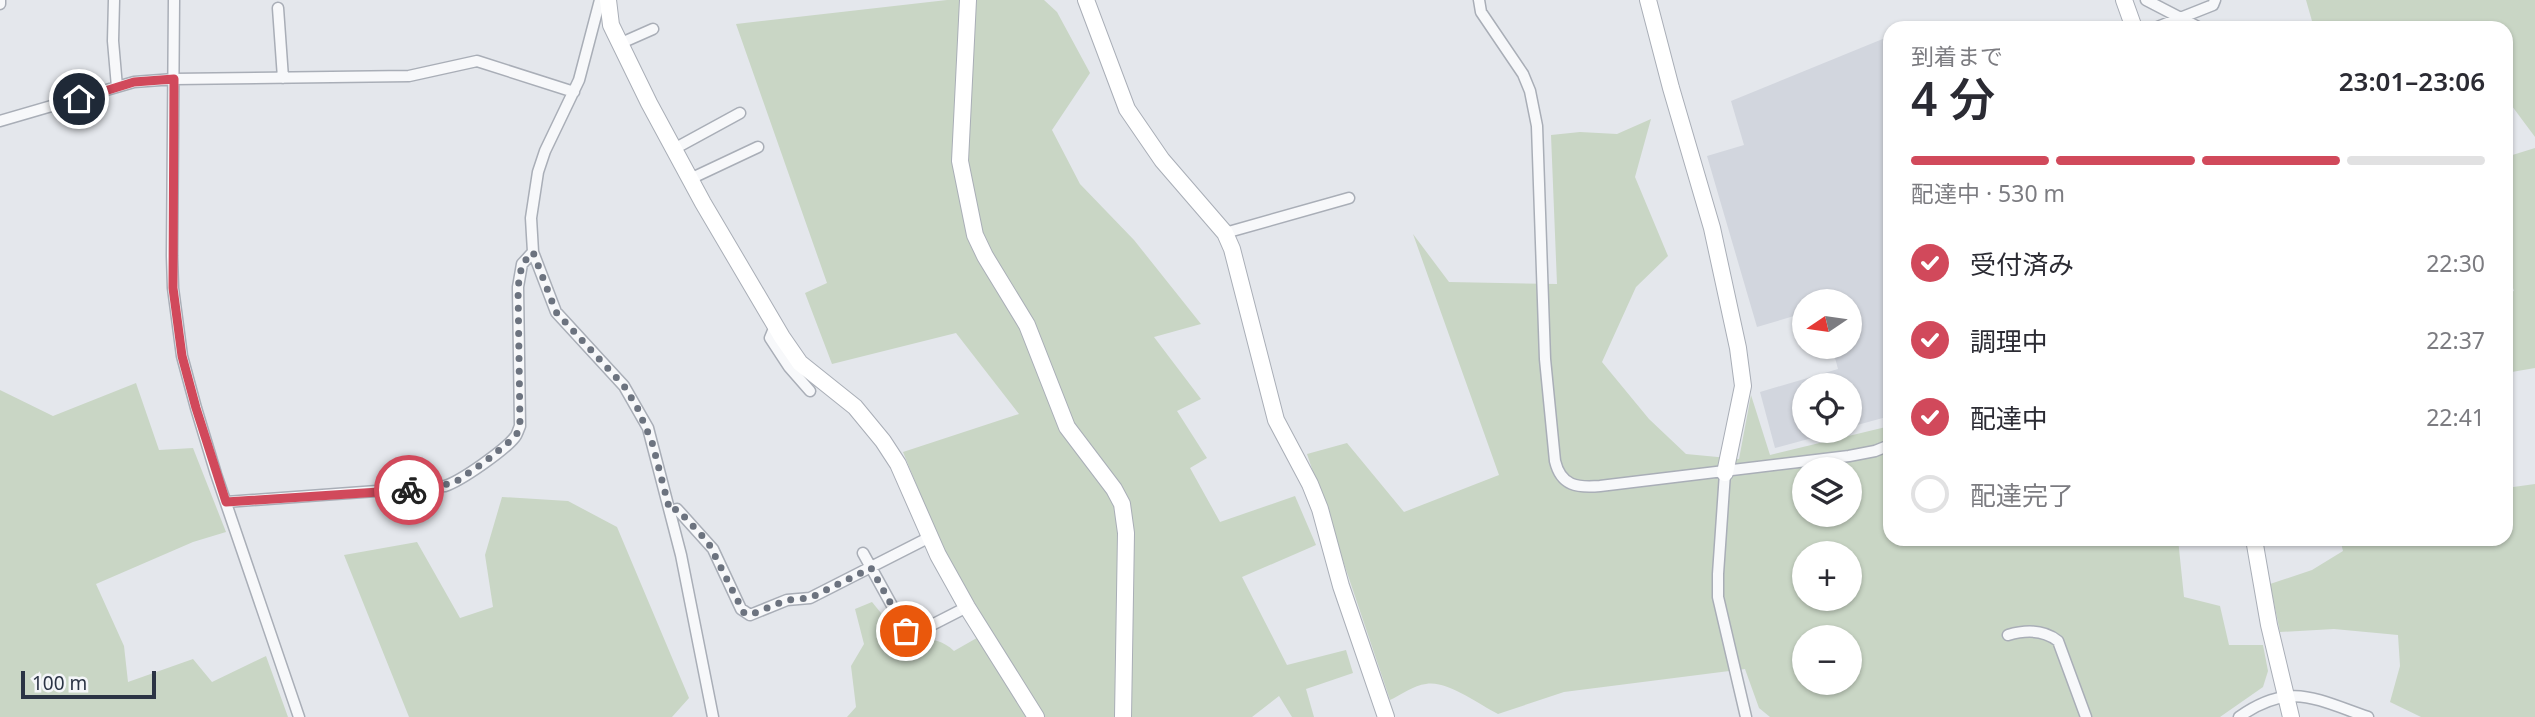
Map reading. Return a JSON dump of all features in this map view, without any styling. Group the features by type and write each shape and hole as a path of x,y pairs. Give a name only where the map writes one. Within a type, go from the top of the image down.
{"street":[{"path":"114,0 113,41 117,87"},
{"path":"174,0 173,288 182,356 226,502 299,717"},
{"path":"607,0 611,25 619,44 690,179 775,326 800,363 855,407 883,441 898,464 930,537 967,607 1036,717"},
{"path":"607,0 579,80 545,151 538,172 531,218 533,252 556,312 624,386 637,407 652,442 688,586 713,717"},
{"path":"968,0 960,161 975,236 1027,325 1067,427 1114,489 1122,504 1126,533 1124,717"},
{"path":"1086,0 1127,109 1163,160 1225,233 1232,249 1276,421 1310,484 1320,509 1341,586 1386,717"},
{"path":"1479,0 1481,12 1523,74 1530,91 1537,126 1545,359 1555,461 1560,475 1570,484 1584,488 1725,472 1875,451 1883,447"},
{"path":"1648,0 1712,228 1738,348 1742,386 1725,472 1718,597 1746,717"},
{"path":"2124,0 2132,21"},
{"path":"2146,0 2187,21"},
{"path":"2174,21 2213,5 2215,0"},
{"path":"278,8 283,78"},
{"path":"619,44 653,29"},
{"path":"0,121 134,82 174,79 409,76 477,61 574,92"},
{"path":"674,149 740,113"},
{"path":"690,179 758,147"},
{"path":"1225,233 1349,198"},
{"path":"226,502 445,486 454,483 486,461 516,436 520,426 518,287 522,264 533,252"},
{"path":"775,326 770,338 789,368 810,391"},
{"path":"670,511 677,509 708,542 741,609 750,615 787,600 810,598 930,537"},
{"path":"2255,546 2269,625 2291,717"},
{"path":"863,553 906,631 922,630 967,607"},
{"path":"2008,635 2027,630 2050,635 2058,641 2087,717"},
{"path":"2239,717 2266,701 2298,694 2368,717"}],"shaded area":[{"path":"1883,39 1883,418 1862,424 1862,373 1824,373 1838,369 1835,359 1862,359 1862,289 1792,289 1792,317 1757,327 1707,156 1744,145 1731,101"},
{"path":"1792,383 1794,443 1775,448 1760,392"}],"green space":[{"path":"947,0 1044,0 1057,12 1090,73 1052,130 1080,184 1134,240 1201,324 1154,337 1201,399 1177,411 1207,458 1190,468 1220,522 1295,496 1316,545 1242,577 1287,665 1346,650 1353,673 1306,689 1314,717 1292,717 1279,696 1252,717 847,717 856,707 851,666 864,644 855,609 872,602 903,640 930,640 943,643 954,651 989,631 951,569 903,452 1019,414 956,333 832,364 805,293 827,283 736,24"},
{"path":"2306,0 2535,0 2535,137 2513,107 2513,21 2312,21"},
{"path":"1651,119 1635,177 1668,256 1636,287 1602,362 1649,419 1686,454 1739,459 1751,395 1770,455 1820,443 1862,443 1862,433 1883,428 1883,546 2179,546 2184,597 2220,606 2229,645 2263,645 2268,671 2263,687 2220,717 1770,717 1759,708 1745,669 1564,692 1498,714 1453,689 1434,684 1417,686 1390,700 1307,454 1347,443 1404,512 1499,475 1413,234 1449,282 1557,284 1551,135 1580,132 1617,134"},
{"path":"2535,148 2535,368 2513,372 2514,291 2513,155"},
{"path":"136,383 159,450 193,448 226,532 193,542 96,584 124,646 128,682 193,659 212,682 266,656 288,717 0,717 0,390 53,416"},
{"path":"2535,484 2535,717 2421,717 2390,702 2400,666 2398,635 2334,629 2280,632 2270,584 2312,570 2343,551 2342,546 2513,546 2513,487"},
{"path":"502,497 568,501 617,527 689,698 672,717 409,717 344,555 417,542 460,618 493,607 485,555"}],"way so far":[{"path":"409,490 454,483 516,436 520,426 518,287 522,264 533,252 556,312 624,386 637,407 648,428 670,511 677,509 708,542 744,613 750,615 787,600 810,598 871,568 906,631"}],"route":[{"path":"79,99 134,82 174,79 173,288 182,356 226,502 409,490"}]}
